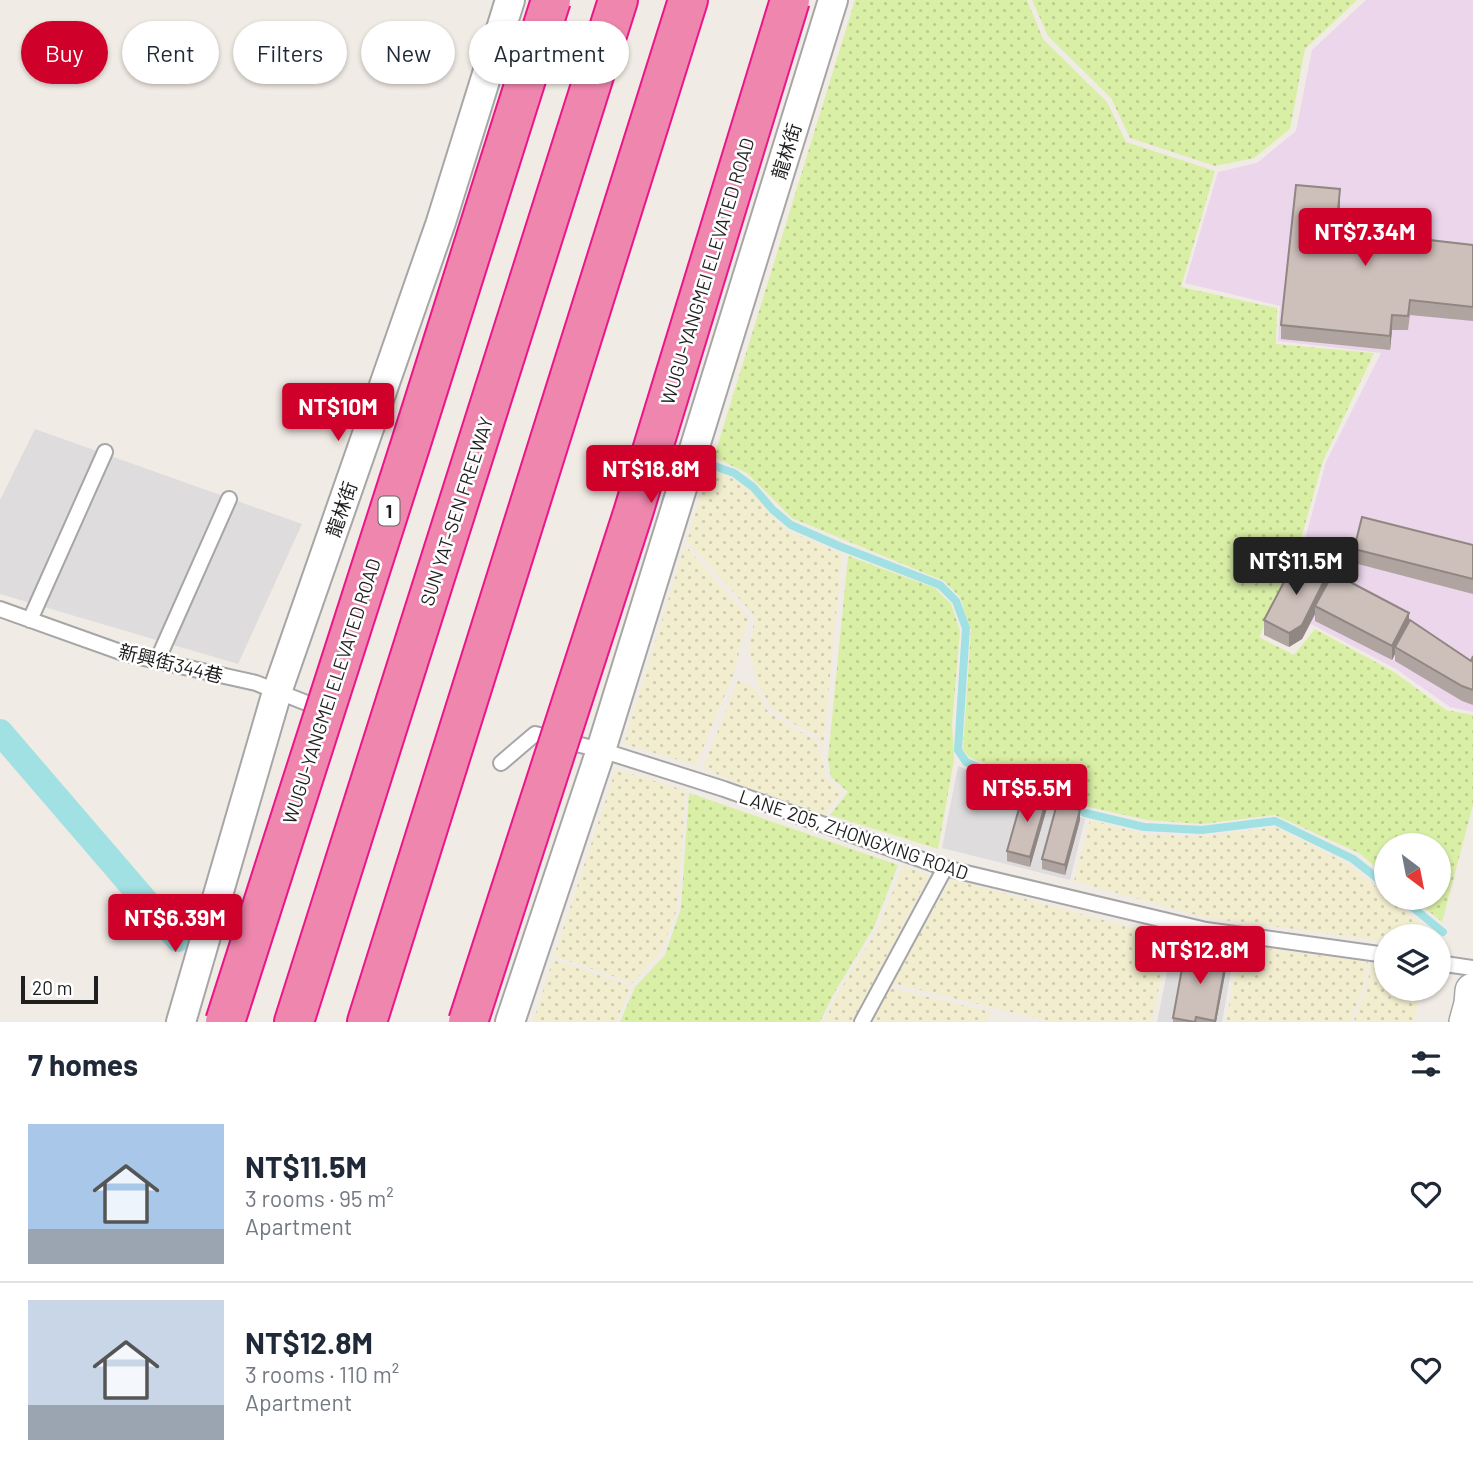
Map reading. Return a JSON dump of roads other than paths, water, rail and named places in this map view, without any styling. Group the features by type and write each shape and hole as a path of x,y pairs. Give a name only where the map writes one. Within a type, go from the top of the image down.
{"highway":[{"name":"WUGU-YANGMEI ELEVATED ROAD","path":"225,1022 551,0"},
{"name":"SUN YAT-SEN FREEWAY","path":"294,1022 618,0"},
{"path":"367,1022 688,0"},
{"name":"WUGU-YANGMEI ELEVATED ROAD","path":"468,1022 633,513 790,0"}],"street":[{"name":"龍林街","path":"181,1022 277,692 442,222 510,0"},
{"name":"龍林街","path":"510,1022 601,750 833,0"}],"lane":[{"path":"30,620 106,452"},
{"path":"157,661 229,499"},
{"name":"新興街344巷","path":"0,609 126,654 256,683 341,717"},
{"name":"LANE 205, ZHONGXING ROAD","path":"502,763 535,734 601,750 724,789 945,868 1206,930 1374,953"},
{"path":"862,1022 945,868"},
{"path":"1451,965 1473,968"}],"waterway":[{"path":"703,462 734,473 753,487 773,510 791,525 940,585 956,601 966,628 958,750 966,762 1085,813 1144,827 1202,830 1275,821 1353,859 1374,876"},
{"path":"0,732 178,939"},
{"path":"1416,910 1433,924"}]}
